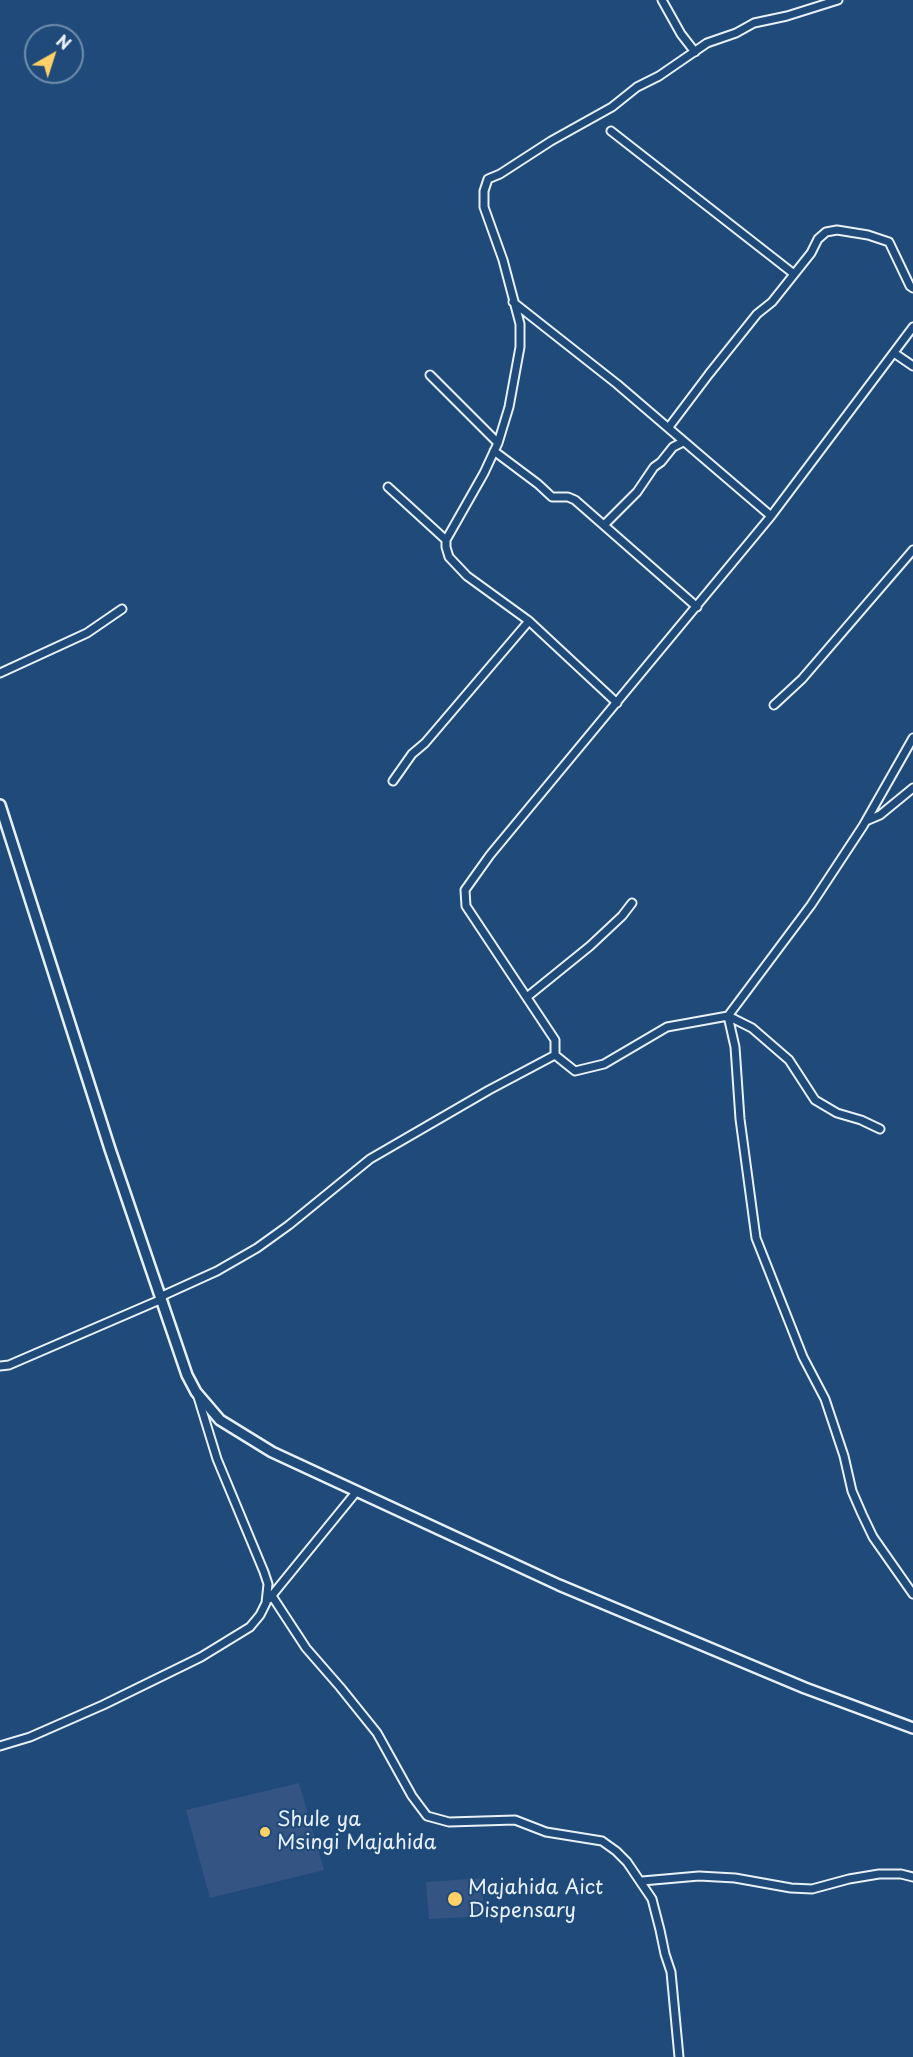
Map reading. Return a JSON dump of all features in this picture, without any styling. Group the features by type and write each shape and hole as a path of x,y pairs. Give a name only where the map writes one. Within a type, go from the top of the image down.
{"street":[{"path":"662,0 681,34 695,52"},
{"path":"446,540 484,473 498,443 509,407 520,347 520,324 503,260 484,207 484,191 488,179 612,106 706,43 736,33 754,23 787,16 838,0"},
{"path":"611,131 794,274"},
{"path":"669,427 757,314 772,302 811,253 818,239 826,232 837,230 868,235 889,242 913,288"},
{"path":"513,302 669,427 683,442 771,516"},
{"path":"555,1055 555,1040 466,906 465,890 490,855 771,516 913,327"},
{"path":"894,353 913,366"},
{"path":"430,375 498,443"},
{"path":"605,524 637,492 654,467 673,447 683,442"},
{"path":"494,451 552,497 568,497 575,500 605,524 697,608"},
{"path":"388,487 446,540 449,557 467,576 529,621 617,703"},
{"path":"774,705 802,679 913,550"},
{"path":"0,673 87,633 122,609"},
{"path":"393,781 412,754 425,743 529,621"},
{"path":"913,738 866,821 812,905 728,1016 735,1047 740,1119 756,1238 803,1357 825,1399 844,1456 852,1491 862,1514 873,1537 913,1594"},
{"path":"866,821 880,815 913,788"},
{"path":"0,805 110,1149 187,1375 196,1392 217,1459 264,1572 267,1584 266,1603"},
{"path":"527,997 590,946 622,916 632,903"},
{"path":"555,1055 575,1071 585,1069 604,1064 667,1027 728,1016 752,1028 789,1060 815,1100 837,1113 861,1120 880,1129"},
{"path":"0,1366 9,1365 77,1337 217,1271 289,1226 370,1159 489,1090 555,1055"},
{"path":"196,1392 220,1420 272,1452 625,1613 805,1689 913,1728"},
{"path":"1,1745 30,1737 103,1705 201,1657 250,1627 266,1603 357,1491"},
{"path":"272,1596 306,1648 377,1733 412,1796 427,1816 449,1821 515,1820 546,1832 602,1841 616,1851 642,1881 652,1899 671,1972 679,2057"},
{"path":"642,1881 699,1876 735,1878 791,1888 812,1889 879,1874 901,1874 913,1877"}],"shaded area":[{"path":"299,1783 324,1870 210,1898 186,1810"},
{"name":"Majahida Aict Dispensary","path":"482,1878 484,1916 429,1919 426,1882"}],"place":[{"name":"Shule ya Msingi Majahida","path":"265,1832"},
{"name":"Majahida Aict Dispensary","path":"455,1899"}]}
